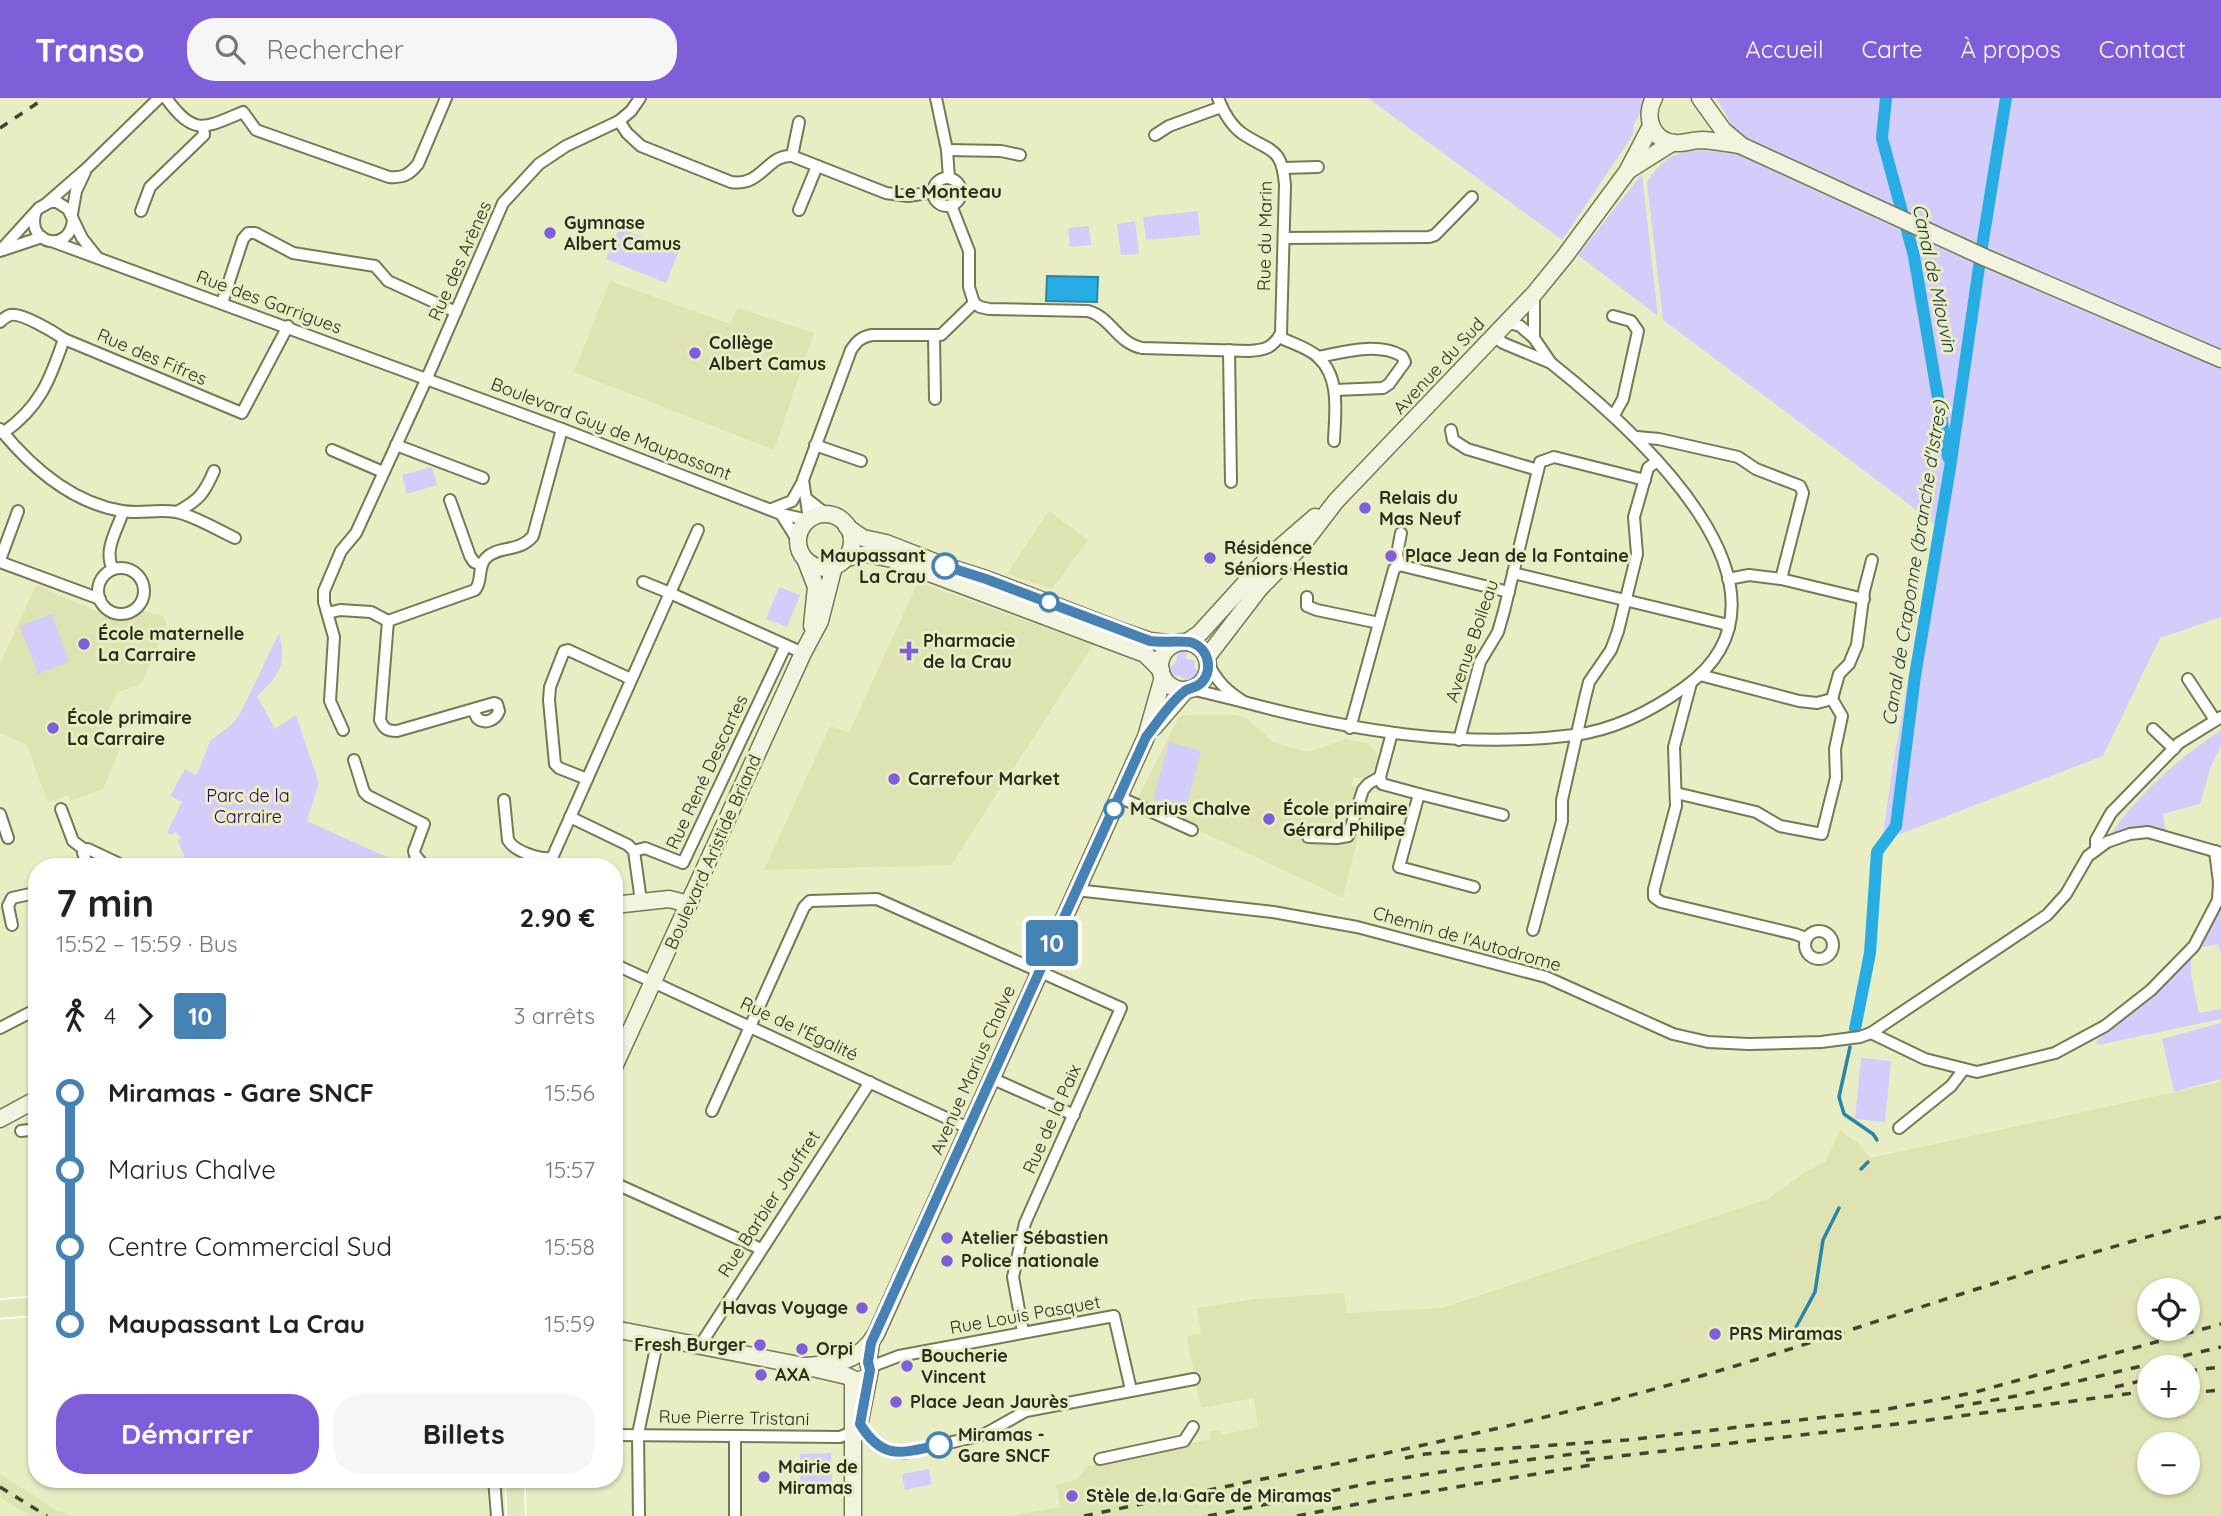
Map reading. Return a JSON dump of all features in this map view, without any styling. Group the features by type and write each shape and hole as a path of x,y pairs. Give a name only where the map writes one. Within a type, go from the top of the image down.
{"main road":[{"path":"1654,98 1649,108 1651,126 1656,134 1672,143"},
{"path":"1691,140 1706,118 1702,101"},
{"path":"1702,101 1723,130 1742,146 1982,256 2221,359"},
{"path":"1627,172 1651,126"},
{"path":"1627,172 1672,143 1691,140 1742,146"},
{"name":"Avenue du Sud","path":"1208,660 1260,588 1303,544 1336,501 1534,294 1566,256 1627,172"},
{"name":"Avenue du Sud","path":"1181,643 1200,633 1270,556 1336,501"},
{"path":"826,514 837,517 863,538 886,543 986,579 1124,632 1150,641 1199,646 1208,660 1204,679 1189,689 1172,687 1144,654 892,559 867,554 819,567 806,561 798,541 802,527 808,520 826,514"},
{"path":"840,562 851,546 848,527"},
{"name":"Boulevard Aristide Briand","path":"806,561 816,587 811,636"},
{"name":"Boulevard Aristide Briand","path":"623,1048 826,606 840,562"},
{"path":"1162,673 1165,652 1181,643"},
{"name":"Avenue Marius Chalve","path":"858,1369 1146,737 1162,673"},
{"name":"Avenue Marius Chalve","path":"1146,737 1189,689"},
{"path":"623,904 669,899 689,904"},
{"path":"0,1119 28,1104"},
{"path":"0,1309 28,1307"},
{"path":"623,1331 804,1366 858,1369"},
{"path":"855,1433 852,1405 858,1369"},
{"path":"853,1516 858,1369"},
{"path":"515,1488 516,1516"}],"street":[{"path":"0,251 35,214 159,98"},
{"path":"166,98 190,124 203,127 243,112"},
{"path":"246,98 243,112 256,130 389,177 401,177 411,173 418,164 446,98"},
{"name":"Rue des Arènes","path":"344,730 329,695 334,637 324,602 324,591 341,551 356,533 503,204 539,164 566,146 619,121 631,111 640,98"},
{"path":"936,98 947,150 949,178"},
{"path":"1155,135 1220,103"},
{"name":"Rue du Marin","path":"1220,103 1241,133 1275,152 1282,161 1283,238 1279,337"},
{"path":"619,121 627,133 642,146 731,182 751,181 779,158 792,156 886,192 908,196 933,192"},
{"path":"792,156 799,122"},
{"path":"141,211 150,187 204,135 203,127"},
{"path":"947,150 1001,151 1020,155"},
{"path":"799,210 817,166"},
{"path":"1283,168 1318,167"},
{"path":"35,214 34,227 41,237 54,242 66,237 73,226 76,191 86,169"},
{"path":"949,178 958,182 961,191 958,200 951,205 939,203 933,192 939,181 949,178"},
{"path":"1283,238 1429,237 1435,235 1472,197"},
{"path":"47,203 63,205 82,238 99,259"},
{"path":"951,205 969,251 969,287 974,303 980,307 1099,314 1131,346 1264,350 1275,344 1279,337 1318,356 1328,371 1335,390 1334,442"},
{"path":"222,303 243,239 248,233 255,233 293,253 374,266 387,281 456,312"},
{"path":"0,251 41,237"},
{"name":"Rue des Garrigues","path":"54,242 427,378"},
{"path":"1534,294 1534,338"},
{"path":"777,512 798,493 851,349 856,342 862,337 872,335 941,335 974,303"},
{"path":"0,322 13,314 47,328 64,339 44,391 33,408 2,431 26,460 77,496 101,506 123,512 177,512 235,538"},
{"path":"1613,316 1631,321 1638,331 1623,398 1614,415"},
{"path":"1189,689 1350,727 1459,740 1504,740 1576,735 1637,716 1668,699 1708,668 1722,647 1729,628 1730,588 1723,556 1701,516 1637,437 1551,363 1534,338 1520,326 1507,322"},
{"name":"Rue des Fifres","path":"64,339 242,413 288,326"},
{"path":"934,335 935,399"},
{"path":"1494,336 1503,343 1551,363"},
{"path":"1229,350 1230,482"},
{"path":"1318,356 1371,350 1388,351 1402,356 1405,362 1383,388 1335,390"},
{"name":"Boulevard Guy de Maupassant","path":"427,378 777,512"},
{"path":"328,613 340,610 371,612 388,621 475,590 479,586 481,565 491,555 526,545 533,536 562,429"},
{"path":"1451,430 1453,440 1467,449 1538,470 1540,462 1554,457 1645,480"},
{"path":"1637,437 1659,439 1738,457 1756,469 1800,486 1803,493 1781,579"},
{"path":"396,445 483,478"},
{"path":"815,445 861,461"},
{"path":"332,450 383,472"},
{"path":"1533,930 1562,821 1562,800 1589,682 1611,650 1637,554 1634,517 1648,468 1657,461"},
{"name":"Avenue Boileau","path":"1459,740 1480,662 1498,632 1538,470"},
{"path":"177,512 204,493 214,471"},
{"path":"777,512 808,520 803,480"},
{"path":"807,499 826,514"},
{"path":"450,500 470,556 474,562 481,565"},
{"path":"18,511 0,561 100,599 110,611 117,613 132,611 142,600 143,585 135,573 128,569 113,569 102,578 99,585 100,599"},
{"path":"113,569 109,562 109,553 123,512"},
{"path":"777,512 798,541"},
{"path":"551,858 698,530"},
{"path":"1399,565 1397,554 1401,533"},
{"path":"1676,793 1756,812 1780,826 1822,834 1836,778 1835,749 1842,716 1832,699 1839,674 1849,664 1857,645 1872,560"},
{"path":"1399,565 1508,592"},
{"path":"1350,727 1394,569 1399,565"},
{"path":"1513,573 1724,624 1729,628"},
{"path":"1728,579 1749,575 1781,579 1864,599"},
{"path":"643,582 803,653"},
{"path":"1307,597 1307,606 1317,610 1379,623"},
{"path":"388,621 380,720 383,726 388,731 397,731 473,709"},
{"name":"Rue René Descartes","path":"634,851 645,848 684,863 785,647"},
{"path":"587,779 555,764 550,687 564,651 568,650 631,679"},
{"path":"1208,660 1215,678 1244,702"},
{"path":"1695,679 1799,701 1817,703 1832,699"},
{"path":"1695,679 1674,747 1676,806 1654,897 1661,902 1795,934 1806,939"},
{"path":"2096,850 2096,840 2111,813 2174,748 2218,719 2188,679"},
{"path":"2153,729 2174,748"},
{"path":"1392,733 1380,777 1382,784 1503,815"},
{"path":"354,760 364,792 368,796 425,824 414,851 418,858"},
{"path":"1308,837 1348,836 1363,790 1380,777"},
{"path":"1419,793 1399,867 1474,887"},
{"path":"1119,797 1192,830"},
{"path":"504,800 508,840 511,845 539,858"},
{"path":"61,809 73,841 85,850 93,850 108,858"},
{"path":"0,814 8,838"},
{"path":"570,817 628,845 634,851 641,901"},
{"path":"2148,832 2218,852 2218,900 2194,946 2151,990 2105,1026 2054,1053 1977,1072 1925,1059 1871,1032 2048,915 2066,894 2088,856 2107,842 2130,834 2148,832"},
{"path":"85,850 85,858"},
{"name":"Chemin de l'Autodrome","path":"1076,890 1273,912 1357,927 1546,977 1673,1034 1708,1042 1821,1042 1860,1037 1871,1032"},
{"path":"12,925 8,906 12,898 28,894"},
{"path":"712,1111 804,907 810,901 877,899 1039,971"},
{"name":"Rue de l'Égalité","path":"623,968 968,1128"},
{"name":"Rue de la Paix","path":"1023,1332 1013,1277 1025,1223 1121,1008 1039,971"},
{"path":"0,1028 28,1014"},
{"path":"1899,1128 1951,1086 1964,1069"},
{"path":"991,1078 1074,1115"},
{"name":"Rue Barbier Jauffret","path":"699,1347 870,1082"},
{"path":"21,1131 28,1130"},
{"path":"623,1186 761,1249"},
{"name":"Rue Louis Pasquet","path":"858,1369 899,1356 1114,1316 1131,1390"},
{"path":"639,1516 638,1434 657,1338"},
{"path":"855,1433 891,1452 904,1453 982,1435 1026,1410 1194,1379"},
{"path":"1100,1459 1184,1441 1194,1427"},
{"name":"Rue Pierre Tristani","path":"623,1435 840,1437 855,1433"},
{"path":"735,1436 735,1516"},
{"path":"495,1488 497,1516"}],"shaded area":[{"name":"Collège Albert Camus","path":"610,281 730,324 738,308 814,333 774,450 574,372"},
{"path":"1049,511 1088,540 1052,589 1007,574"},
{"name":"Carrefour Market","path":"918,582 1093,645 951,865 764,870 830,726 849,733"},
{"path":"36,585 114,619 128,618 142,610 164,617 167,625 141,684 118,692 110,707 104,724 112,746 120,749 103,789 70,801 68,795 48,803 27,745 0,733 0,664"},
{"name":"École primaire Gérard Philipe","path":"1237,715 1249,720 1272,741 1309,752 1345,739 1367,743 1374,749 1378,757 1376,766 1370,774 1353,778 1352,785 1369,792 1343,898 1136,801 1179,717"},
{"path":"2221,1082 2221,1516 1008,1516 1060,1507 1056,1485 1077,1479 1088,1466 1210,1439 1209,1432 1220,1430 1222,1435 1258,1427 1254,1398 1201,1408 1187,1337 1201,1333 1197,1308 1255,1299 1344,1293 1347,1313 1442,1308 1768,1199 1805,1172 1826,1161 1840,1130 1858,1143 1870,1158"},
{"path":"0,1474 56,1510 71,1516 30,1516 0,1497"}],"green space":[{"path":"1368,98 1648,98 1634,124 1633,135 1562,240"},
{"path":"1716,98 2221,98 2221,617 2160,638 2103,756 1882,841 1935,524 1663,320 1647,183 1668,158 1681,153 1708,150 1755,156 1758,149 1733,127"},
{"path":"1642,174 1658,316 1578,255"},
{"path":"1198,211 1200,235 1146,240 1143,217"},
{"path":"1135,221 1139,252 1121,255 1117,224"},
{"path":"1089,226 1091,245 1070,247 1068,228"},
{"path":"619,228 679,251 666,283 606,259"},
{"path":"432,467 437,485 407,494 402,475"},
{"path":"779,587 800,595 787,627 766,619"},
{"path":"52,614 69,662 38,674 20,626"},
{"name":"Parc de la Carraire","path":"279,633 282,653 280,668 257,696 275,729 296,715 319,783 307,821 389,858 185,858 178,841 181,838 175,832 171,835 167,833 182,802 170,796 185,769 197,775 210,741 231,725 240,714"},
{"path":"1185,650 1186,659 1194,660 1195,668 1200,672 1188,682 1179,675 1172,676 1169,669 1176,662 1178,651"},
{"path":"2221,730 2221,745 2210,769 2200,804 2163,814 2166,833 2107,840 2130,809 2158,779"},
{"path":"1169,742 1201,751 1186,808 1153,799"},
{"path":"2221,909 2221,954 2218,944 2197,948"},
{"path":"2191,957 2191,975 2199,1013 2221,1009 2221,1019 2098,1045 2096,1041 2142,1004"},
{"path":"2221,1023 2221,1079 2174,1092 2162,1039"},
{"path":"1861,1058 1891,1061 1885,1122 1855,1119"},
{"path":"831,1453 832,1482 800,1482 800,1454"},
{"path":"929,1469 932,1484 905,1490 902,1474"}],"water":[{"path":"1047,276 1098,277 1097,302 1046,301"}],"waterway":[{"name":"Canal de Miouvin","path":"1886,98 1882,138 1914,256 1948,457"},
{"name":"Canal de Craponne (branche d'Istres)","path":"1855,1029 1870,953 1877,852 1896,826 1915,676 1950,468 2006,98"},
{"name":"Canal de Craponne (branche d'Istres)","path":"1850,1047 1839,1097 1844,1114 1873,1134 1877,1140"},
{"name":"Canal de Craponne (branche d'Istres)","path":"1861,1169 1868,1162"},
{"name":"Canal de Craponne (branche d'Istres)","path":"1795,1329 1815,1292 1823,1240 1839,1208"}],"railway":[{"path":"0,128 45,98"},
{"path":"1084,1516 1411,1448 1655,1389 2099,1251 2221,1217"},
{"path":"1405,1458 1425,1454 1627,1440 1878,1411 1972,1393 2221,1324"},
{"path":"1955,1407 2016,1396 2221,1347"},
{"path":"2200,1370 2221,1367"},
{"path":"2115,1387 2137,1382"},
{"path":"2200,1392 2221,1390"},
{"path":"1586,1460 2137,1393"},
{"path":"1208,1516 1371,1483 1597,1451"},
{"path":"1297,1516 1597,1464"},
{"path":"0,1487 47,1516"}],"bus line":[{"name":"10","path":"939,1445 898,1453 886,1451 869,1439 860,1424 870,1370 868,1362 871,1343 1146,737 1186,690 1198,685 1208,672 1204,651 1193,643 1165,644 1150,641 945,566"}],"place":[{"name":"Gymnase Albert Camus","path":"550,233"},
{"name":"Collège Albert Camus","path":"695,353"},
{"name":"Relais du Mas Neuf","path":"1365,508"},
{"name":"Place Jean de la Fontaine","path":"1391,556"},
{"name":"Résidence Séniors Hestia","path":"1210,558"},
{"name":"Maupassant La Crau","path":"945,566"},
{"name":"École maternelle La Carraire","path":"84,644"},
{"name":"Pharmacie de la Crau","path":"909,651"},
{"name":"École primaire La Carraire","path":"53,728"},
{"name":"Carrefour Market","path":"894,779"},
{"name":"Marius Chalve","path":"1114,809"},
{"name":"École primaire Gérard Philipe","path":"1269,819"},
{"name":"Atelier Sébastien","path":"947,1238"},
{"name":"Police nationale","path":"947,1261"},
{"name":"Havas Voyage","path":"862,1308"},
{"name":"PRS Miramas","path":"1715,1334"},
{"name":"Fresh Burger","path":"760,1345"},
{"name":"Orpi","path":"802,1349"},
{"name":"Boucherie Vincent","path":"907,1366"},
{"name":"AXA","path":"761,1375"},
{"name":"Place Jean Jaurès","path":"896,1402"},
{"name":"Miramas - Gare SNCF","path":"939,1445"},
{"name":"Mairie de Miramas","path":"764,1477"},
{"name":"Stèle de la Gare de Miramas","path":"1072,1496"}],"district":[{"name":"Le Monteau","path":"948,191"}]}
